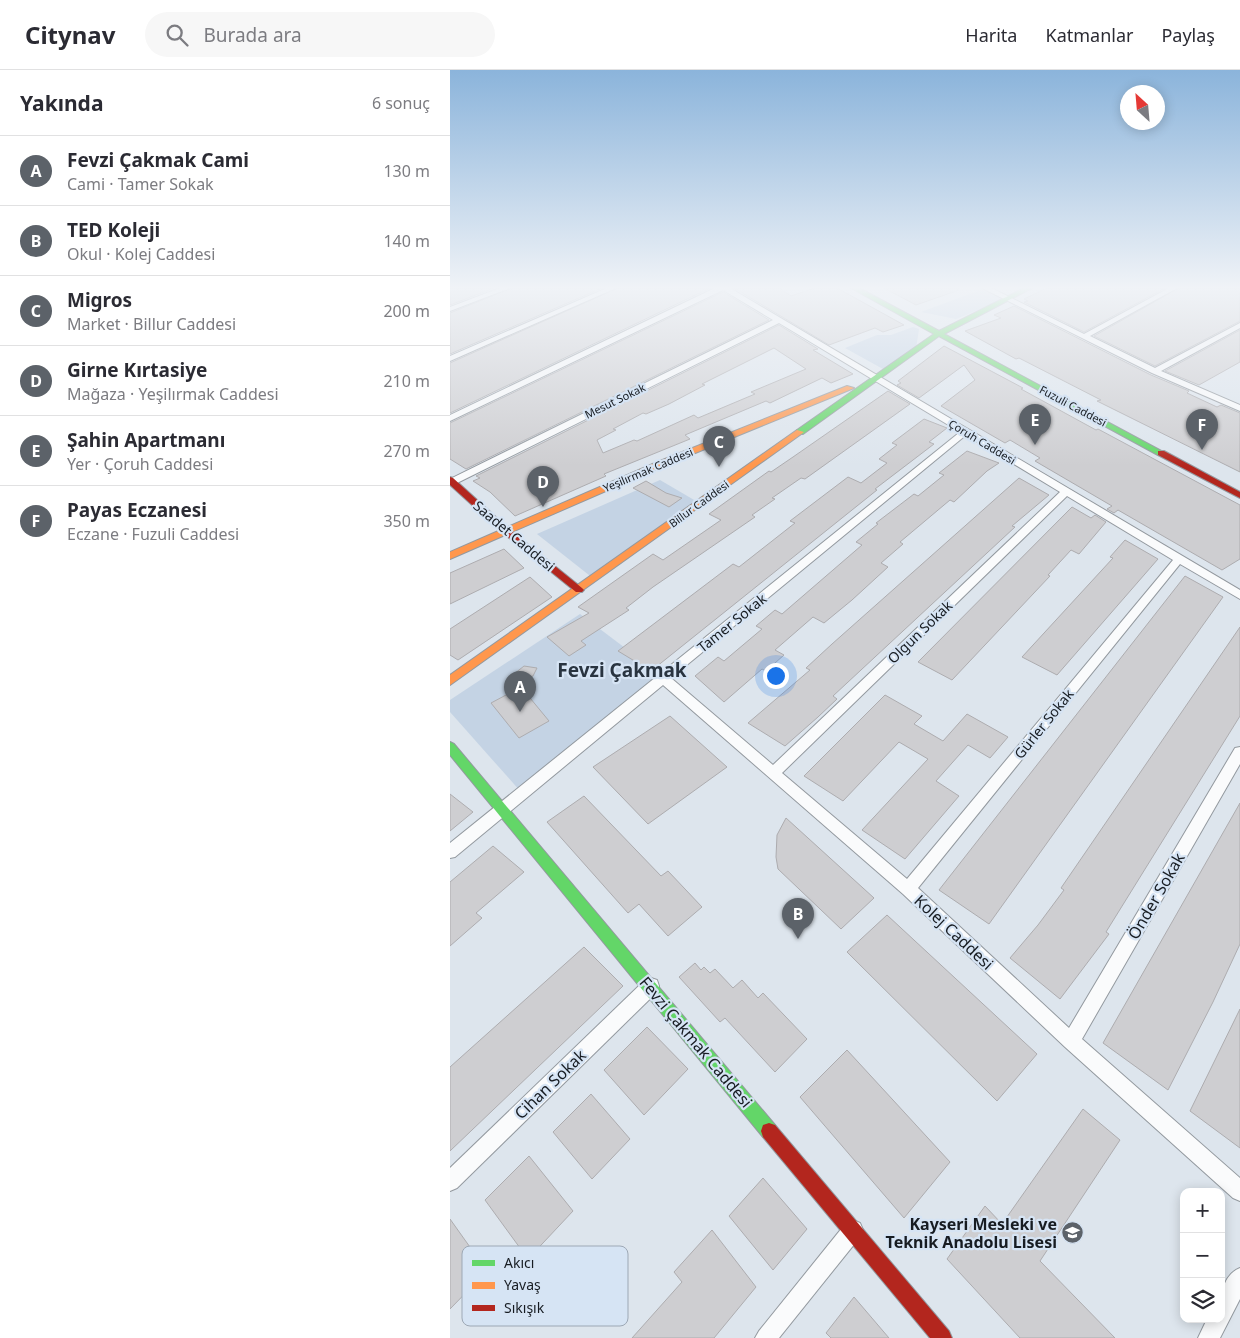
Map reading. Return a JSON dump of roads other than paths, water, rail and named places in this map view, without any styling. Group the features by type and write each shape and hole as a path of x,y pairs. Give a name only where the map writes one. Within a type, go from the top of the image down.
{"street":[{"path":"450,359 477,347"},
{"path":"450,418 598,347"},
{"name":"Mesut Sokak","path":"451,481 724,347"},
{"name":"Çoruh Caddesi","path":"824,347 1240,595"},
{"name":"Billur Caddesi","path":"450,681 920,347"},
{"name":"Fuzuli Caddesi","path":"969,347 1240,495"},
{"name":"Fuzuli Caddesi","path":"970,347 1240,486"},
{"path":"1107,347 1155,371 1240,408"},
{"path":"1155,371 1199,347"},
{"name":"Yeşilırmak Caddesi","path":"450,556 658,465 876,378"},
{"name":"Tamer Sokak","path":"450,852 664,680 966,432"},
{"name":"Saadet Caddesi","path":"451,481 506,531 579,590"},
{"name":"Olgun Sokak","path":"773,772 1066,492"},
{"name":"Gürler Sokak","path":"908,889 1179,559"},
{"name":"Kolej Caddesi","path":"664,680 908,889 1071,1041 1240,1191"},
{"name":"Fevzi Çakmak Caddesi","path":"450,746 942,1338"},
{"name":"Önder Sokak","path":"1071,1041 1240,752"},
{"name":"Cihan Sokak","path":"450,1180 650,986"},
{"path":"766,1338 852,1230"},
{"path":"1225,1306 1240,1278"},
{"path":"1209,1338 1216,1323"}],"place":[{"name":"Şahin Apartmanı","path":"1035,445"},
{"name":"Payas Eczanesi","path":"1202,450"},
{"name":"Migros","path":"719,467"},
{"name":"Girne Kırtasiye","path":"543,507"},
{"name":"Fevzi Çakmak Cami","path":"520,712"},
{"name":"TED Koleji","path":"798,939"},
{"name":"Kayseri Mesleki ve Teknik Anadolu Lisesi","path":"1073,1233"}],"district":[{"name":"Fevzi Çakmak","path":"622,670"}]}
